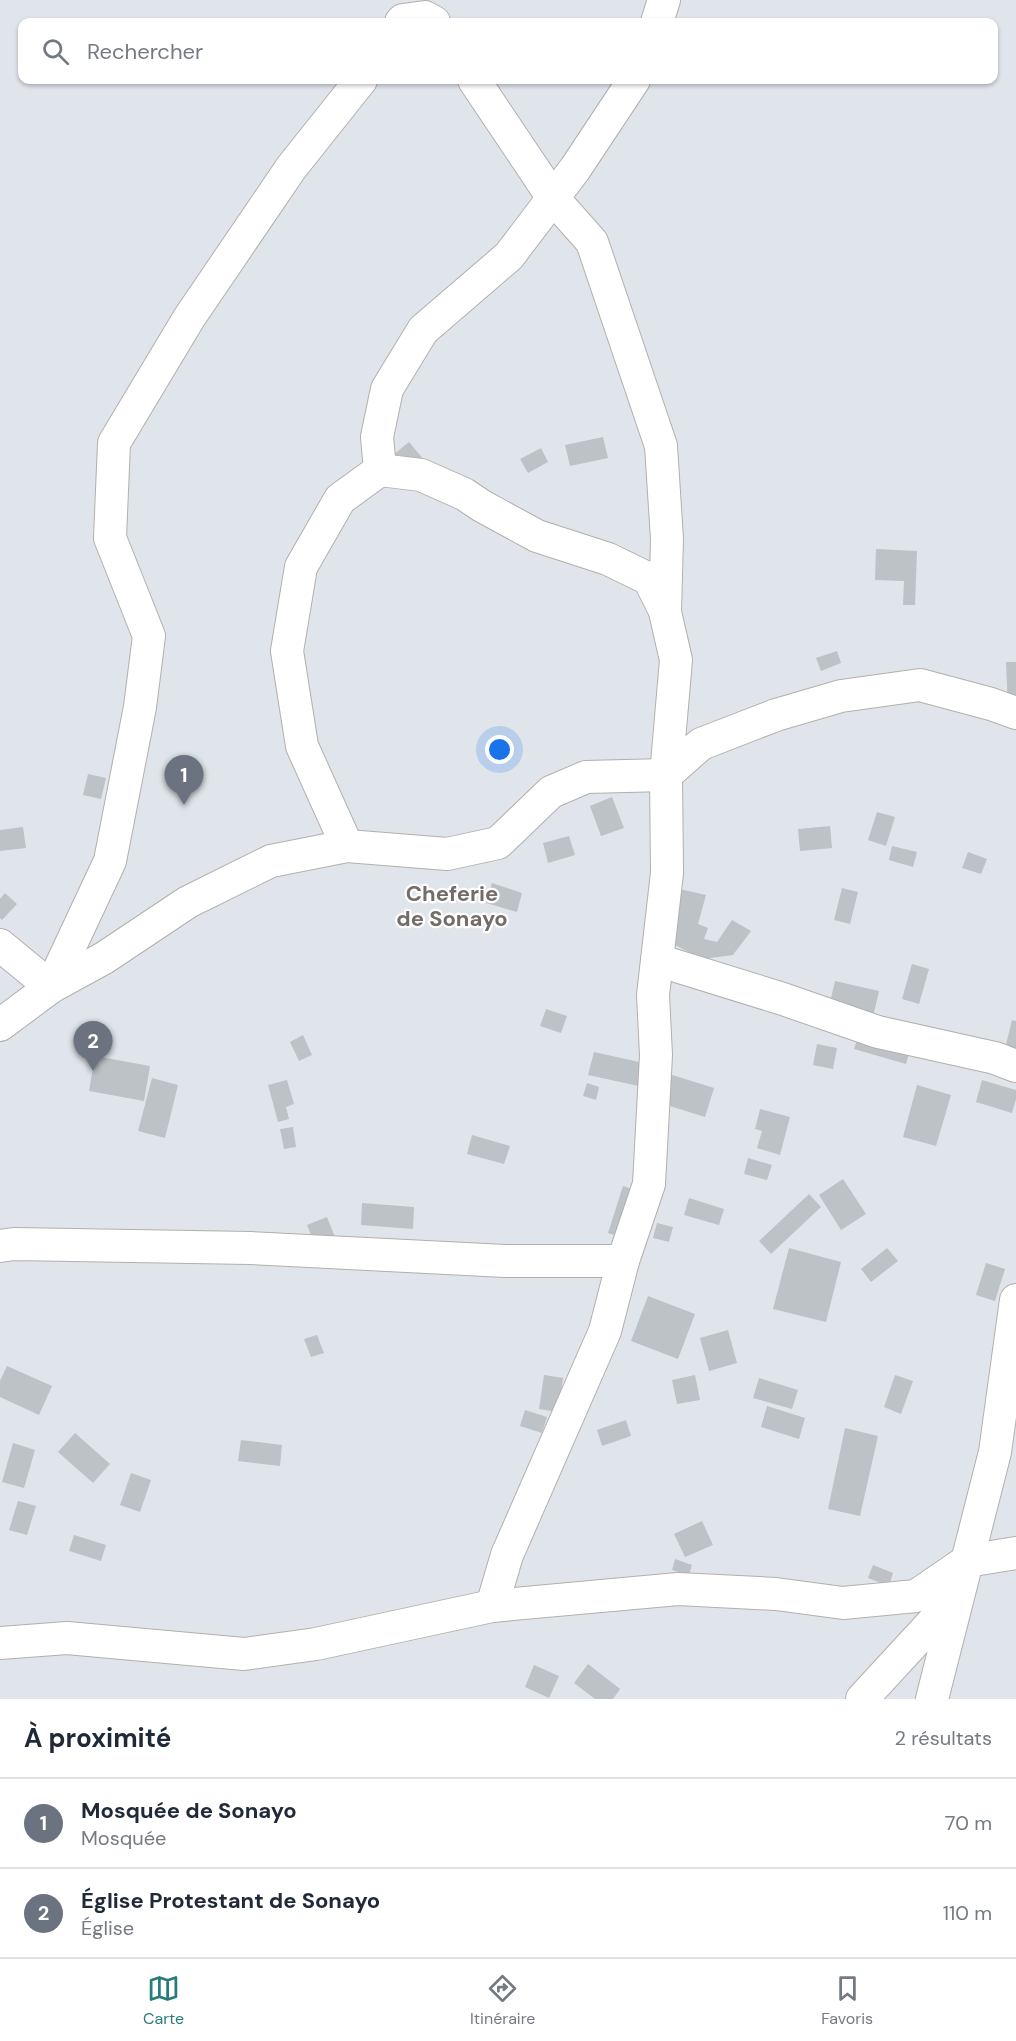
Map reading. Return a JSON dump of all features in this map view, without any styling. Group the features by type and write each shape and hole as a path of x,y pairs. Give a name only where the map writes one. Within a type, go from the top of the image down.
{"street":[{"path":"658,18 664,0"},
{"path":"51,987 110,861 140,707 149,636 110,538 114,443 195,309 291,168 358,84"},
{"path":"477,84 553,198 592,242 661,446 667,539 665,612"},
{"path":"380,470 377,437 387,390 423,330 509,256 553,198 631,84"},
{"path":"347,846 302,746 287,651 301,567 340,499 380,470 421,475 464,494 537,536 608,559 649,579 665,612 676,660 666,775 667,873 653,995 656,1056 649,1184 623,1261 605,1331 507,1555 492,1606"},
{"path":"0,1024 51,987 104,958 188,902 271,861 347,846 447,854 498,843 551,792 586,777 666,775 701,744 776,715 841,696 920,685 1016,713"},
{"path":"0,945 51,987"},
{"path":"657,960 783,999 878,1032 995,1058 1016,1066"},
{"path":"0,1246 14,1244 238,1248 506,1261 623,1261"},
{"path":"932,1699 994,1452 1016,1300"},
{"path":"0,1643 67,1638 244,1654 316,1644 492,1606 678,1589 776,1594 843,1603 916,1596 967,1561 1016,1553"},
{"path":"862,1699 959,1593"}],"building":[{"path":"603,437 608,458 570,466 565,445"},
{"path":"409,442 424,460 408,472 393,455"},
{"path":"541,448 548,462 528,473 520,459"},
{"path":"876,549 917,551 915,605 903,605 904,581 875,580"},
{"path":"837,651 841,663 821,671 816,658"},
{"path":"1006,662 1016,662 1016,710 1008,710"},
{"path":"88,774 106,778 101,799 83,795"},
{"path":"612,797 624,828 601,836 590,806"},
{"path":"877,812 895,817 886,846 868,840"},
{"path":"830,826 832,848 800,851 798,829"},
{"path":"23,827 26,848 0,851 0,830"},
{"path":"569,836 575,855 548,863 543,843"},
{"path":"892,846 917,852 913,867 889,860"},
{"path":"968,852 987,859 981,874 962,868"},
{"path":"492,883 522,893 517,912 486,903"},
{"path":"675,888 706,895 698,924 708,928 704,939 717,942 732,920 751,931 733,955 702,959 669,942"},
{"path":"842,888 858,892 850,924 834,920"},
{"path":"5,893 17,904 2,920 0,918 0,899"},
{"path":"912,964 929,969 919,1004 902,999"},
{"path":"835,981 879,991 872,1021 828,1011"},
{"path":"546,1009 567,1016 561,1033 540,1026"},
{"path":"1012,1020 1016,1021 1016,1060 1003,1057"},
{"path":"860,1031 911,1046 906,1064 854,1049"},
{"path":"303,1035 312,1055 299,1061 290,1042"},
{"path":"817,1044 837,1048 833,1069 813,1065"},
{"path":"594,1052 648,1064 643,1087 588,1075"},
{"path":"95,1056 150,1066 144,1101 89,1091"},
{"path":"666,1073 714,1088 705,1117 657,1102"},
{"path":"152,1078 178,1085 165,1138 138,1131"},
{"path":"287,1080 294,1104 286,1107 289,1119 278,1122 268,1085"},
{"path":"982,1080 1016,1090 1012,1113 976,1102"},
{"path":"587,1083 599,1087 596,1100 583,1096"},
{"path":"917,1085 951,1095 936,1146 903,1137"},
{"path":"760,1109 790,1117 780,1155 757,1148 762,1131 755,1129"},
{"path":"293,1127 296,1147 284,1149 280,1129"},
{"path":"472,1135 510,1146 504,1164 467,1154"},
{"path":"748,1158 772,1165 767,1180 744,1174"},
{"path":"843,1179 866,1214 841,1230 819,1195"},
{"path":"623,1186 644,1193 630,1240 608,1233"},
{"path":"809,1194 821,1207 771,1254 759,1241"},
{"path":"689,1198 724,1209 719,1225 684,1215"},
{"path":"362,1203 414,1207 413,1229 361,1225"},
{"path":"327,1217 337,1242 317,1249 307,1225"},
{"path":"657,1223 673,1227 669,1242 653,1238"},
{"path":"789,1248 841,1262 826,1322 773,1309"},
{"path":"887,1248 898,1261 871,1282 861,1269"},
{"path":"986,1263 1005,1269 995,1301 976,1295"},
{"path":"648,1296 695,1314 678,1359 631,1341"},
{"path":"728,1330 737,1363 709,1371 700,1338"},
{"path":"317,1335 324,1353 311,1357 304,1339"},
{"path":"7,1366 52,1386 39,1415 0,1397 0,1381"},
{"path":"544,1375 563,1378 558,1412 539,1409"},
{"path":"695,1375 700,1400 677,1404 672,1380"},
{"path":"895,1375 913,1381 901,1414 884,1407"},
{"path":"759,1378 798,1390 792,1409 753,1398"},
{"path":"767,1406 805,1418 799,1439 761,1427"},
{"path":"525,1410 547,1417 542,1433 520,1426"},
{"path":"626,1420 631,1436 602,1446 597,1430"},
{"path":"845,1428 878,1436 860,1516 828,1509"},
{"path":"75,1433 110,1464 93,1483 58,1452"},
{"path":"241,1440 282,1445 280,1466 238,1461"},
{"path":"13,1443 35,1450 24,1488 2,1482"},
{"path":"131,1473 151,1480 140,1512 120,1505"},
{"path":"18,1501 36,1506 27,1535 9,1530"},
{"path":"702,1521 713,1545 685,1557 674,1534"},
{"path":"74,1535 106,1545 101,1561 69,1551"},
{"path":"675,1559 692,1565 689,1575 672,1570"},
{"path":"873,1565 893,1573 889,1586 868,1578"},
{"path":"588,1664 620,1689 613,1699 595,1699 574,1683"},
{"path":"534,1665 559,1676 549,1698 525,1687"}],"place":[{"name":"Mosquée de Sonayo","path":"184,805"},
{"name":"Église Protestant de Sonayo","path":"93,1071"}],"district":[{"name":"Cheferie de Sonayo","path":"452,906"}]}
